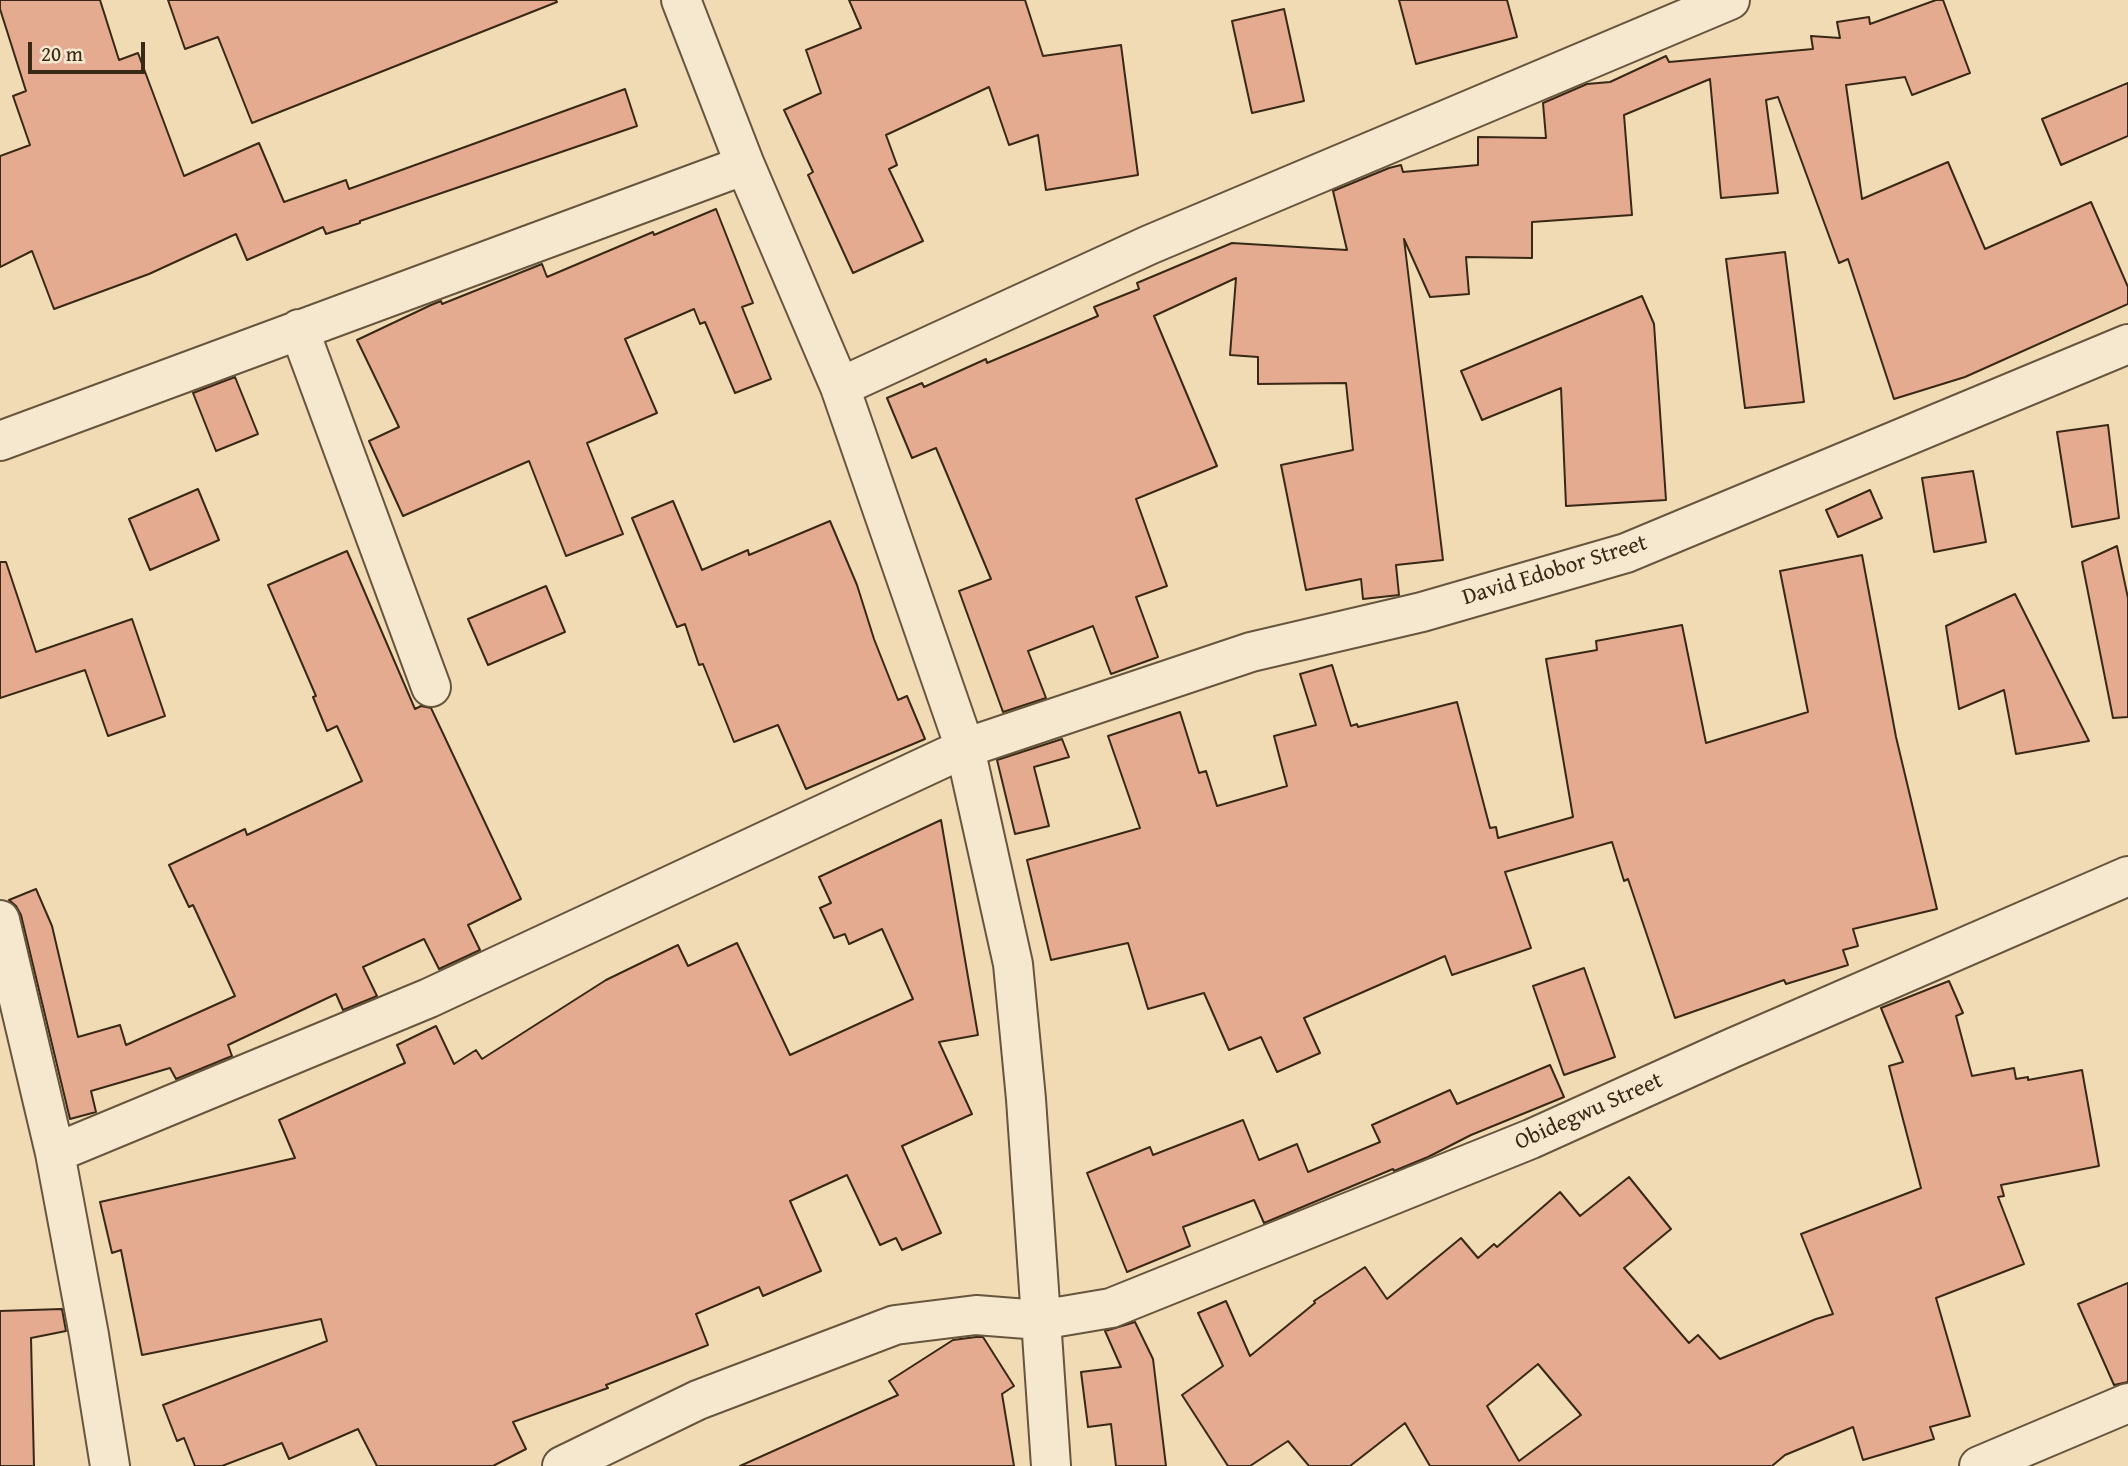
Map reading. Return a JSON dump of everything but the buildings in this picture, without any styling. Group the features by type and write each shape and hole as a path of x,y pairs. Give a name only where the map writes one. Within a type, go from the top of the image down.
{"street":[{"path":"681,0 745,165 839,387 965,748 1013,964 1026,1099 1051,1466"},
{"path":"839,387 1149,245 1730,0"},
{"path":"0,441 745,165"},
{"path":"299,329 431,687"},
{"name":"David Edobor Street","path":"55,1153 429,998 965,748 1251,652 1422,612 1626,553 2128,344"},
{"name":"Obidegwu Street","path":"562,1466 698,1400 895,1325 976,1315 1040,1320 1111,1308 1531,1139 2128,876"},
{"path":"0,920 55,1153 110,1466"},
{"path":"1979,1466 2128,1403"}]}
